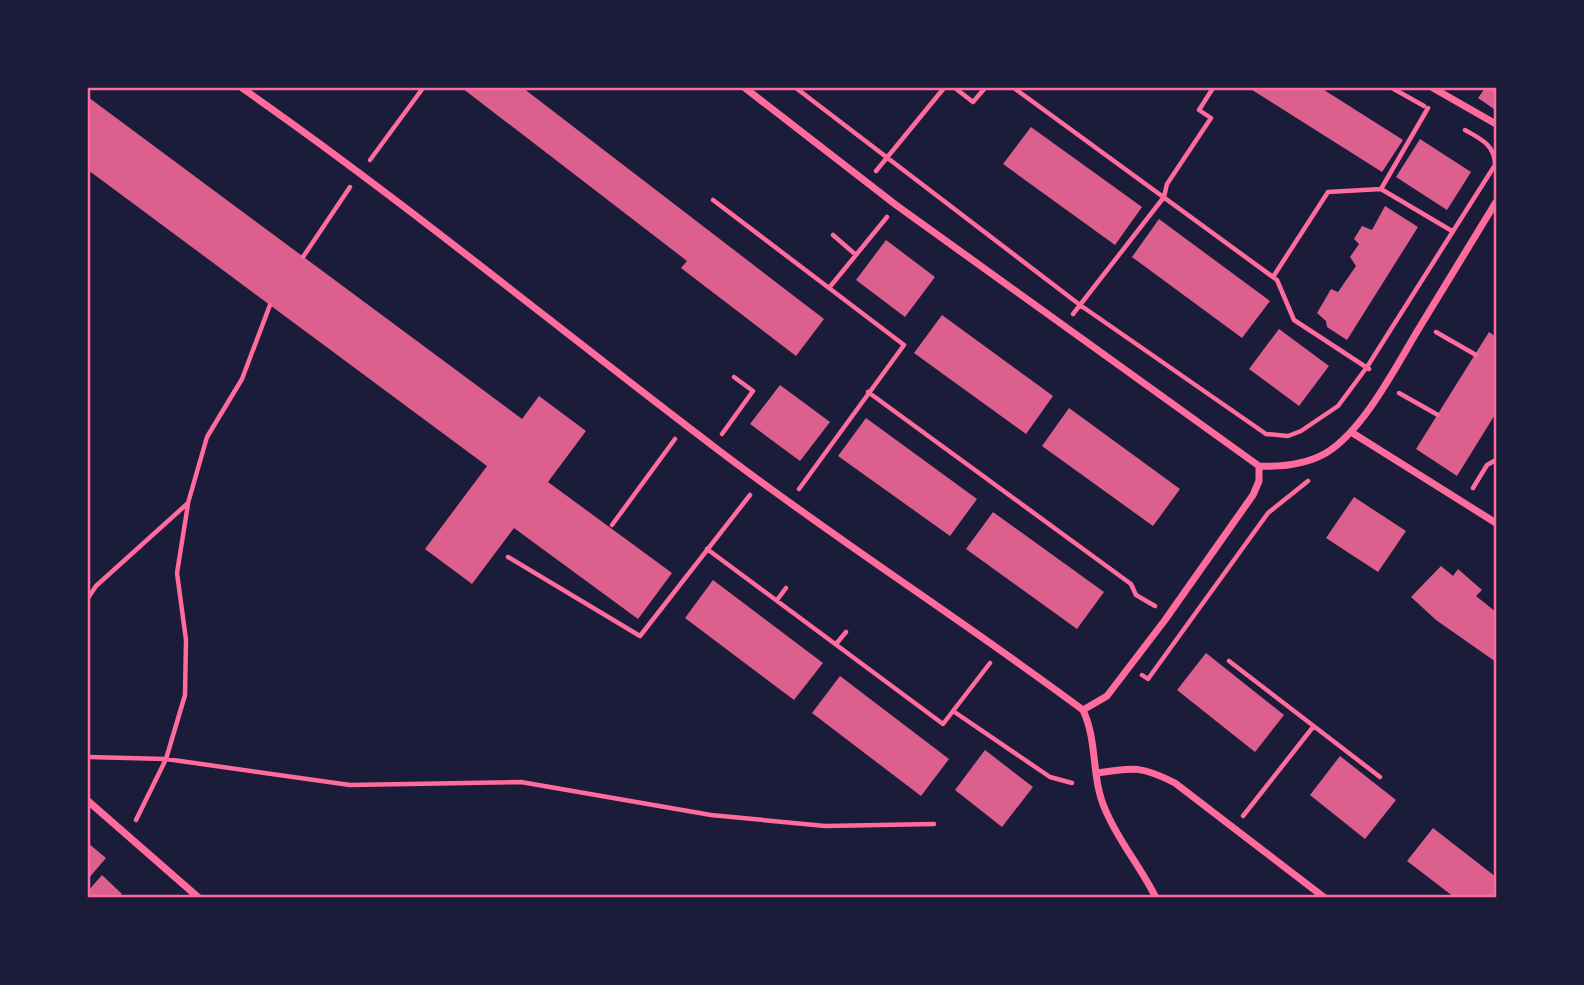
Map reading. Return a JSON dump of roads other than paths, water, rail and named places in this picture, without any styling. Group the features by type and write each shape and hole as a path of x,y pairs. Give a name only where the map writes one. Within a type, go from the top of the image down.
{"street":[{"path":"242,88 361,172 760,482 1083,710 1091,728 1104,807 1156,898"},
{"path":"745,88 896,205 1259,466 1279,467 1301,463 1326,453 1351,432 1387,381 1496,202"},
{"path":"1433,88 1496,124"},
{"path":"1351,432 1496,523"},
{"path":"1083,710 1107,695 1169,614 1253,495 1259,481 1259,466"},
{"path":"1097,773 1124,768 1152,771 1175,783 1325,898"},
{"path":"88,801 199,898"}]}
